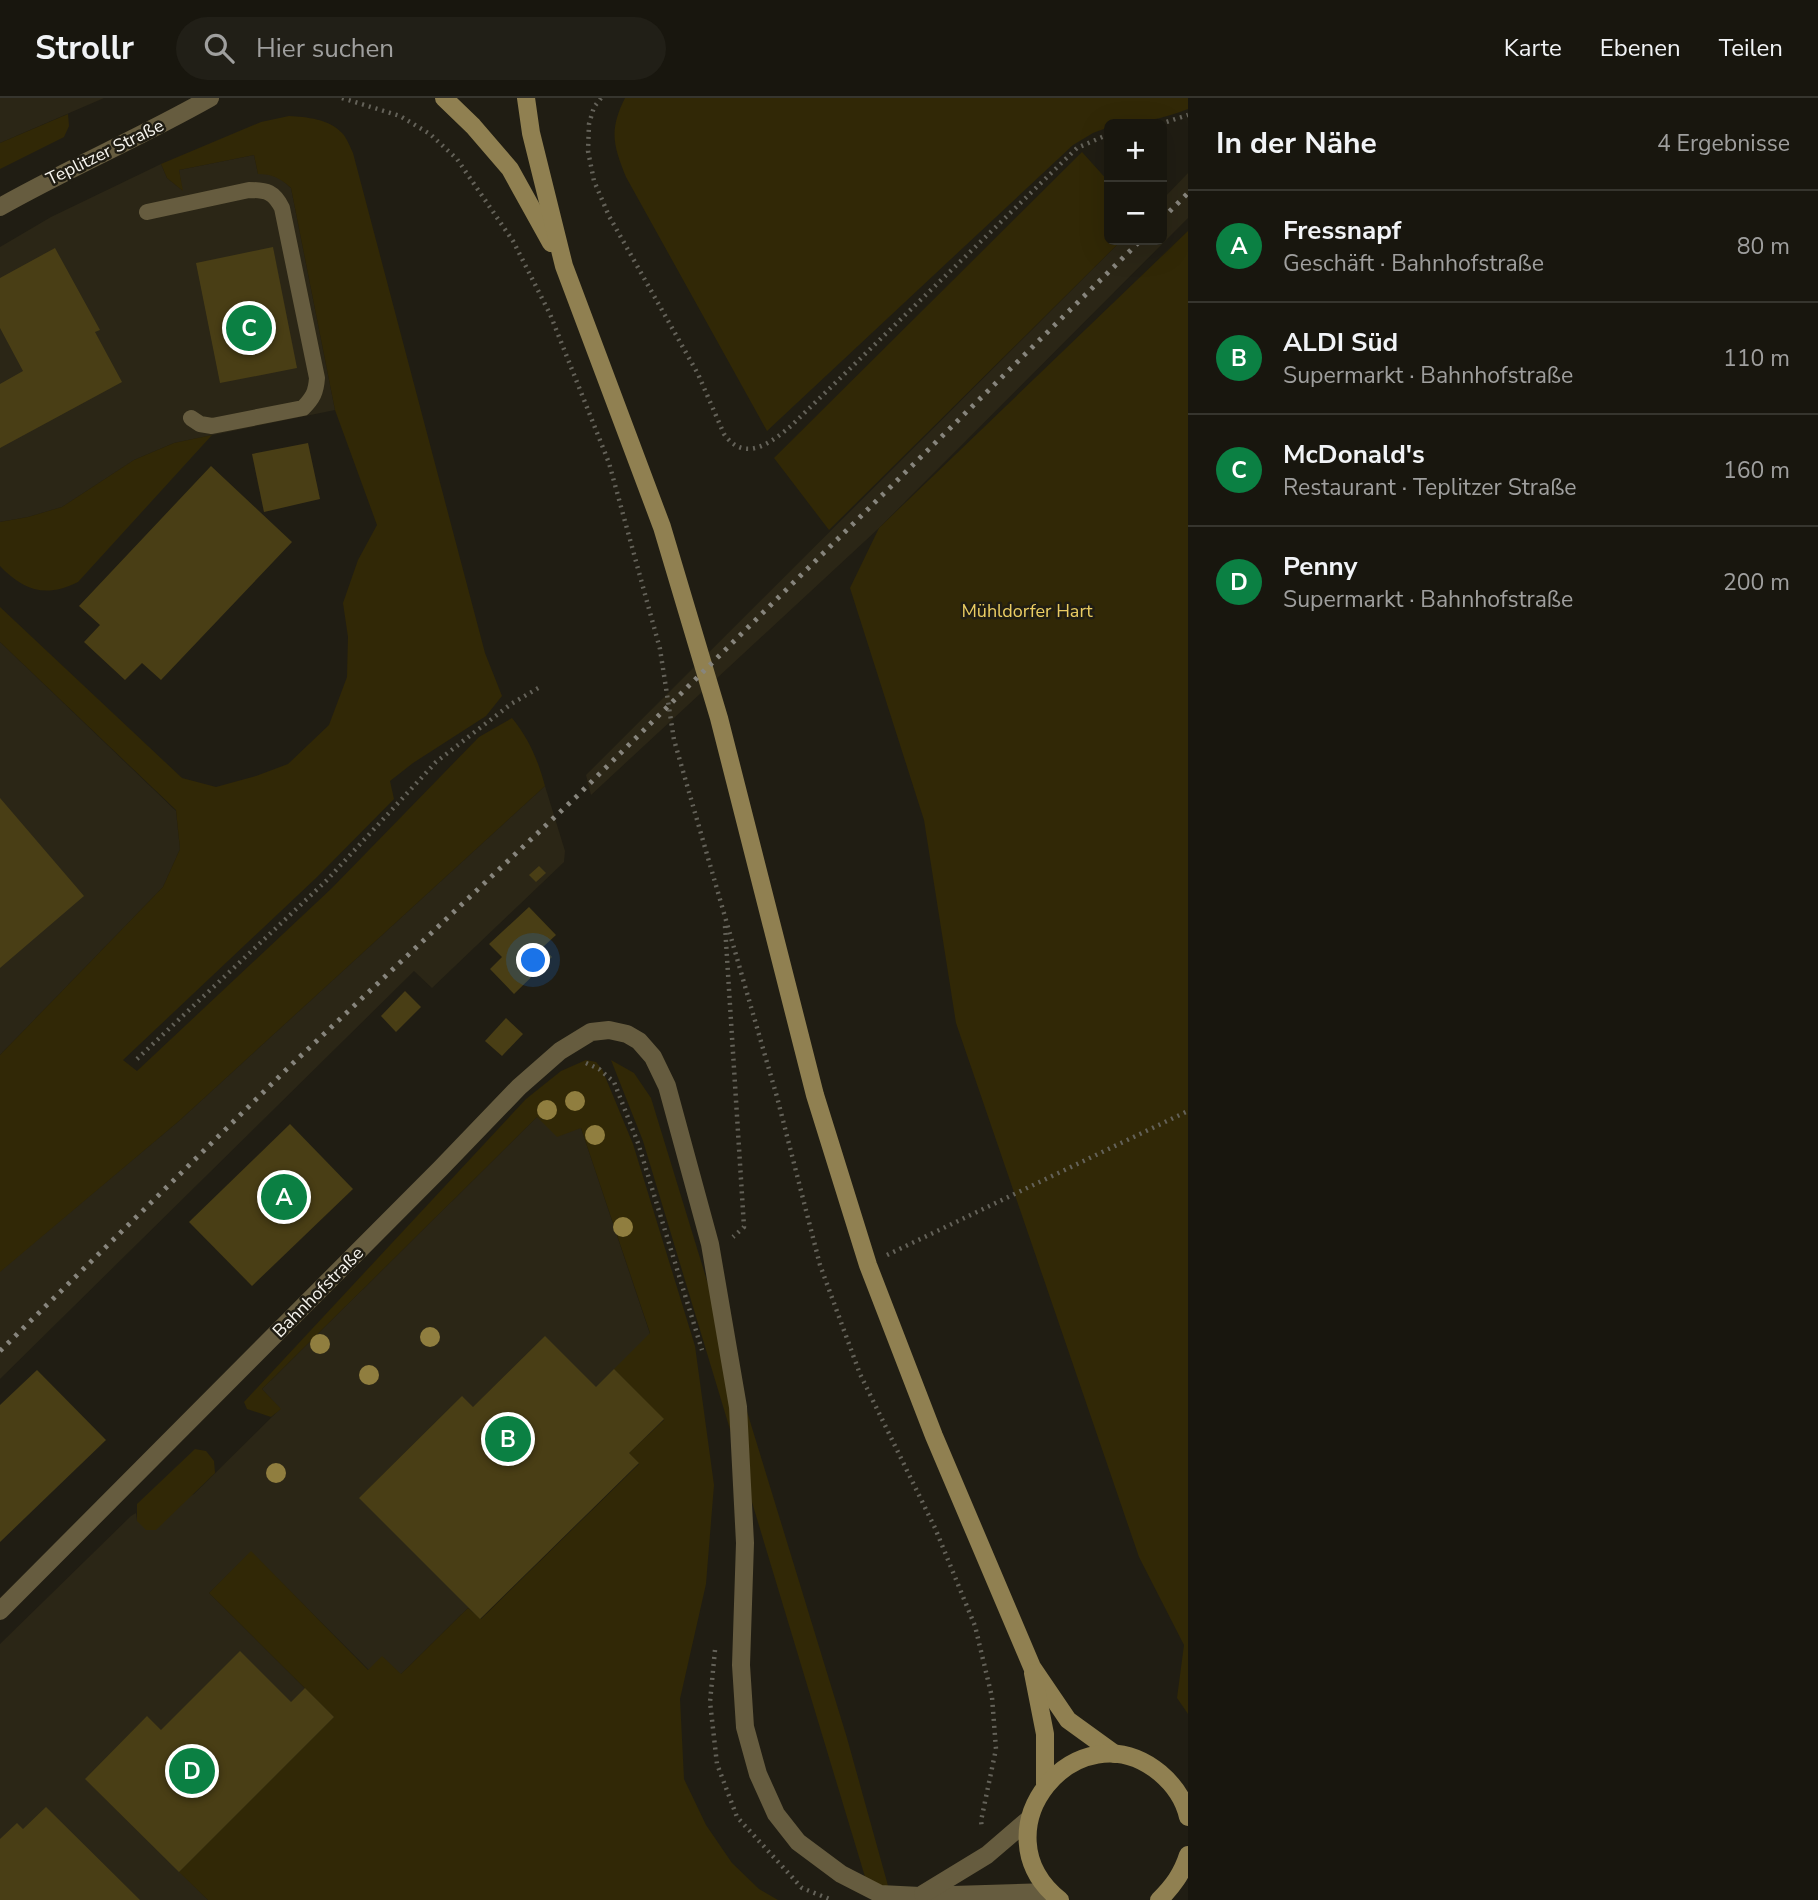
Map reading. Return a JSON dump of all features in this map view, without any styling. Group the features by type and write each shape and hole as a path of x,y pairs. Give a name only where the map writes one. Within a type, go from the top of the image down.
{"main road":[{"path":"444,98 473,126 510,169 564,266"},
{"path":"526,98 531,133 564,266 662,527 719,718 815,1095 868,1265 934,1436 1032,1667 1068,1720 1115,1754"},
{"path":"1032,1667 1045,1734 1045,1784"},
{"path":"1055,1896 1038,1877 1030,1858 1027,1839 1029,1819 1035,1801 1045,1784 1060,1770 1096,1755 1115,1754 1135,1758 1168,1779 1180,1795 1188,1817"},
{"path":"1168,1779 1188,1784"},
{"path":"1159,1900 1183,1871 1188,1855"}],"street":[{"name":"Teplitzer Straße","path":"0,207 55,176 210,98"},
{"name":"Bahnhofstraße","path":"0,1611 519,1087 559,1051 592,1032 609,1030 627,1034 639,1041 653,1057 667,1086 710,1244"},
{"path":"710,1244 738,1407 745,1543 741,1665 745,1727 758,1773 776,1814 798,1842 841,1874 880,1894 1055,1896"},
{"path":"920,1896 987,1855 1029,1819"}],"lane":[{"path":"147,212 249,190 263,190 277,197 282,208 317,378 312,400 303,408 212,426 200,424 191,418"}],"path":[{"path":"342,98 400,116 430,134 457,159 513,241 550,314 608,463 660,649 674,740 777,1097 820,1265 860,1374 935,1528 975,1626 992,1697 996,1749 981,1821 987,1855"},
{"path":"601,98 594,107 589,124 589,151 594,181 609,216 698,374 724,434 729,441 748,449 772,442 792,425 1077,148 1104,136"},
{"path":"1167,122 1188,115"},
{"path":"137,1059 326,881 436,762 511,704 540,687"},
{"path":"673,1255 734,1237 744,1227 724,914"},
{"path":"581,1061 599,1069 614,1082 638,1143 703,1359"},
{"path":"868,1265 1188,1111"},
{"path":"716,1649 710,1702 717,1764 737,1817 802,1888 832,1900"}],"shaded area":[{"path":"0,98 104,98 0,143"},
{"path":"254,155 258,174 269,174 281,179 291,188 335,410 174,443 134,460 62,507 0,522 0,247 51,217 161,164 167,178 182,190 179,170"},
{"path":"1188,173 1188,218 1167,239 1167,195"},
{"path":"1117,245 1161,245 879,528 591,795 586,775"},
{"path":"0,642 176,811 180,849 163,887 0,1055"},
{"path":"545,786 565,851 564,862 432,988 414,971 0,1379 0,1271 179,1121"},
{"path":"537,1117 581,1128 650,1334 664,1419 630,1453 639,1463 480,1619 468,1608 400,1675 369,1670 251,1552 209,1593 334,1717 180,1872 208,1900 0,1900 0,1644 131,1516 136,1513 137,1521 194,1494 280,1409 262,1389"}],"green space":[{"path":"625,98 1188,98 1188,109 1169,116 1154,119 1104,119 1104,129 1073,145 767,431 626,177 615,138 620,109"},
{"path":"68,114 69,126 64,137 0,169 0,143"},
{"path":"289,116 310,118 337,128 344,135 353,153 485,653 502,696 486,716 390,781 394,799 316,878 123,1060 137,1071 332,888 479,737 512,718 532,750 545,786 179,1121 0,1272 0,1055 163,887 180,849 176,810 0,642 0,607 182,778 216,787 288,764 329,725 347,677 348,637 343,603 358,560 377,525 335,410 291,188 276,177 258,174 254,155 179,170 183,191 167,178 161,164 261,122"},
{"path":"1082,152 1104,176 1104,245 1117,245 829,530 774,458"},
{"name":"Mühldorfer Hart","path":"1188,231 1188,1714 1177,1698 1184,1645 1139,1557 956,1023 924,820 850,588 879,528"},
{"path":"212,435 78,582 56,590 36,589 18,581 0,566 0,522 62,507 134,460 174,443"},
{"path":"586,1060 596,1062 602,1069 633,1144 695,1346 714,1485 706,1584 680,1699 684,1779 706,1825 732,1863 759,1889 778,1900 208,1900 179,1872 334,1717 209,1593 251,1551 368,1670 382,1656 401,1674 468,1608 481,1619 639,1464 629,1453 664,1420 614,1369 650,1333 581,1128 557,1137 537,1117 262,1389 281,1409 271,1417 247,1409 244,1402 526,1099 561,1071"},
{"path":"611,1060 634,1073 651,1098 847,1738 892,1900 872,1900 643,1141"},
{"path":"195,1449 206,1451 214,1461 215,1473 156,1530 146,1530 137,1521 137,1504"}],"building":[{"path":"273,247 297,368 220,383 196,263"},
{"path":"55,248 100,330 95,332 122,382 0,448 0,384 23,371 0,328 0,278"},
{"path":"308,443 320,499 264,512 252,454"},
{"path":"211,466 292,542 161,680 142,663 125,680 84,642 100,625 79,606"},
{"path":"0,798 84,896 0,968"},
{"path":"539,866 546,873 536,882 529,875"},
{"path":"529,907 556,935 543,947 552,957 514,994 490,969 502,957 489,944"},
{"path":"405,991 421,1007 396,1032 381,1016"},
{"path":"506,1018 523,1034 502,1056 485,1041"},
{"path":"290,1124 353,1189 252,1286 189,1222"},
{"path":"545,1336 596,1387 614,1369 664,1419 629,1453 639,1463 480,1619 359,1498 462,1396 473,1407"},
{"path":"37,1370 106,1440 0,1542 0,1405"},
{"path":"240,1651 291,1702 305,1688 334,1717 179,1872 85,1779 147,1716 161,1730"},
{"path":"46,1807 140,1900 0,1900 0,1839 17,1823 23,1829"}],"railway":[{"path":"1167,214 1188,193"},
{"path":"0,1351 290,1066 576,797 1136,245"}],"place":[{"name":"McDonald's","path":"249,328"},
{"name":"Fressnapf","path":"284,1197"},
{"name":"ALDI Süd","path":"508,1439"},
{"name":"Penny","path":"192,1771"}]}
